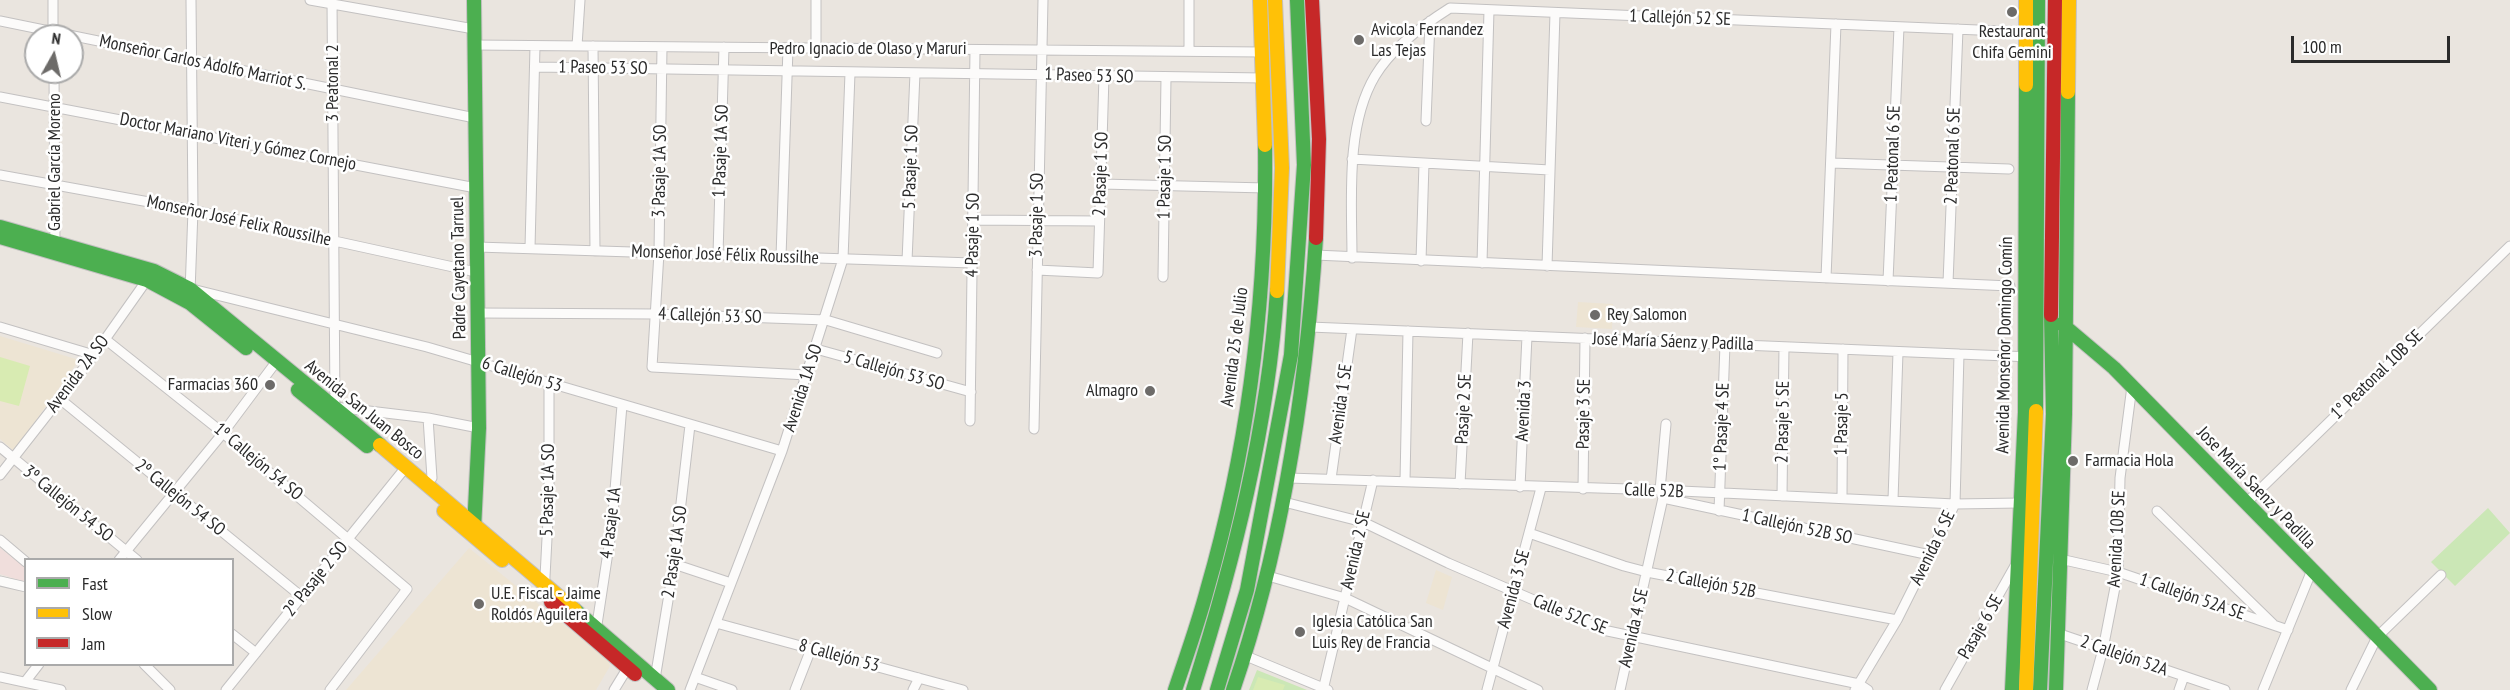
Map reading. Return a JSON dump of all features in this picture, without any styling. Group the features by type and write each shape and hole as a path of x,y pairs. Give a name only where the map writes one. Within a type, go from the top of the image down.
{"main road":[{"name":"Padre Cayetano Tarruel","path":"474,0 479,428 474,529"},
{"name":"Avenida 25 de Julio","path":"1175,690 1211,579 1234,478 1252,375 1262,286 1266,188 1260,0"},
{"name":"Avenida 25 de Julio","path":"1193,689 1226,584 1251,481 1269,372 1279,273 1282,168 1275,0"},
{"path":"1217,690 1247,590 1291,356 1304,165 1297,0"},
{"path":"1233,690 1246,656 1268,576 1284,502 1310,327 1319,158 1312,0"},
{"name":"Avenida Monseñor Domingo Comín","path":"2026,0 2031,100"},
{"name":"Avenida Monseñor Domingo Comín","path":"2012,690 2020,503 2031,357 2031,100 2038,0"},
{"path":"2055,0 2061,56 2065,325 2065,414 2056,690"},
{"path":"2040,690 2053,414 2051,320 2061,56 2069,0"},
{"name":"Avenida San Juan Bosco","path":"0,227 55,248"},
{"name":"Avenida San Juan Bosco","path":"0,237 55,248 151,275 190,296 474,529 630,664 655,684 668,690"},
{"name":"Jose María Saenz y Padilla","path":"2051,320 2065,325 2132,387 2430,690"},
{"path":"1291,356 1299,404"},
{"name":"Avenida Monseñor Domingo Comín","path":"2026,690 2036,413 2031,357"}],"street":[{"path":"53,0 53,24"},
{"path":"190,296 193,210 191,0"},
{"path":"310,0 332,2 474,29"},
{"path":"577,46 580,0"},
{"path":"816,0 816,48"},
{"name":"3 Pasaje 1 SO","path":"1034,429 1036,220 1043,0"},
{"path":"1189,0 1189,51"},
{"name":"3 Peatonal 2","path":"331,410 336,324 332,2"},
{"name":"1 Callejón 52 SE","path":"1352,258 1352,159 1362,111 1375,76 1394,53 1430,21 1449,8 2026,32"},
{"path":"1482,263 1489,10"},
{"path":"1547,266 1555,13"},
{"name":"Monseñor Carlos Adolfo Marriot S.","path":"0,21 24,27"},
{"path":"1426,121 1430,21"},
{"path":"1826,278 1836,24"},
{"name":"1 Peatonal 6 SE","path":"1888,281 1899,27"},
{"name":"2 Peatonal 6 SE","path":"1948,283 1958,29"},
{"name":"Monseñor Carlos Adolfo Marriot S.","path":"84,40 475,118"},
{"name":"Pedro Ignacio de Olaso y Maruri","path":"474,45 1262,52"},
{"path":"530,249 535,46"},
{"path":"593,46 595,250"},
{"name":"3 Pasaje 1A SO","path":"662,47 659,253 652,367 807,375"},
{"name":"1 Pasaje 1A SO","path":"718,255 724,47"},
{"path":"781,257 788,48"},
{"name":"4 Pasaje 1 SO","path":"970,421 975,50"},
{"name":"1 Paseo 53 SO","path":"535,67 1263,78"},
{"name":"Avenida 1A SO","path":"690,690 782,451 826,320 843,259 850,73"},
{"name":"5 Pasaje 1 SO","path":"907,261 915,73"},
{"name":"2 Pasaje 1 SO","path":"1037,270 1098,273 1104,76"},
{"name":"1 Pasaje 1 SO","path":"1163,277 1166,78"},
{"name":"Gabriel García Moreno","path":"54,84 55,248"},
{"name":"Doctor Mariano Viteri y Gómez Cornejo","path":"0,97 476,188"},
{"path":"1352,159 1550,170"},
{"path":"1421,261 1424,163"},
{"path":"1831,163 2009,169"},
{"name":"Monseñor José Felix Roussilhe","path":"0,175 193,210 476,272"},
{"path":"1101,184 1266,188"},
{"path":"973,220 1100,220"},
{"name":"1° Peatonal 10B SE","path":"2245,504 2510,246"},
{"name":"Monseñor José Félix Roussilhe","path":"477,247 973,263"},
{"path":"1315,255 2010,286"},
{"name":"Avenida 2A SO","path":"0,475 94,355 151,275"},
{"name":"6 Callejón 53","path":"190,296 336,324 478,362 782,451"},
{"name":"4 Callejón 53 SO","path":"478,313 657,314 826,320 937,353"},
{"path":"0,327 94,355"},
{"name":"José María Sáenz y Padilla","path":"1310,327 2031,357"},
{"name":"Avenida 1 SE","path":"1331,479 1352,329"},
{"path":"1405,481 1408,331"},
{"name":"Pasaje 2 SE","path":"1460,484 1468,333"},
{"name":"Avenida 3","path":"1520,487 1527,336"},
{"name":"Pasaje 3 SE","path":"1583,489 1585,338"},
{"name":"1º Callejón 54 SO","path":"105,339 223,432 407,589 330,690"},
{"name":"1° Pasaje 4 SE","path":"1719,511 1725,344"},
{"name":"2 Pasaje 5 SE","path":"1782,496 1784,347"},
{"name":"5 Callejón 53 SO","path":"816,349 971,392"},
{"name":"1 Pasaje 5","path":"1842,498 1843,349"},
{"path":"1893,500 1898,352"},
{"name":"Avenida 6 SE","path":"1857,687 1897,620 1955,504 1959,354"},
{"path":"120,558 223,432 274,365"},
{"name":"5 Pasaje 1A SO","path":"544,591 549,500 549,384"},
{"name":"Avenida 10B SE","path":"2092,690 2103,649 2118,572 2120,478 2132,387"},
{"name":"2º Callejón 54 SO","path":"60,399 302,597"},
{"name":"4 Pasaje 1A","path":"596,634 612,526 622,405"},
{"path":"331,410 428,418 479,428"},
{"path":"428,418 432,478"},
{"name":"2 Pasaje 1A SO","path":"655,684 674,564 690,424"},
{"name":"Avenida 4 SE","path":"1620,690 1662,494 1666,424"},
{"name":"3º Callejón 54 SO","path":"0,447 134,558"},
{"name":"2º Pasaje 2 SO","path":"226,690 404,471"},
{"name":"Calle 52B","path":"1288,478 1405,481 1662,494 1842,498 1955,504 2020,503"},
{"name":"Avenida 2 SE","path":"1325,689 1373,480"},
{"name":"Avenida 3 SE","path":"1487,690 1541,488"},
{"name":"1 Callejón 52B SO","path":"1662,494 1719,511 1930,555"},
{"name":"Calle 52C SE","path":"1284,502 1363,522 1513,592 1603,630 1868,690"},
{"path":"2157,511 2275,626"},
{"name":"2 Callejón 52B","path":"1529,533 1647,572 1897,620"},
{"path":"0,540 24,560"},
{"name":"1 Callejón 52A SE","path":"2060,559 2118,572 2288,630"},
{"name":"Pasaje 6 SE","path":"1945,690 2017,563"},
{"path":"674,564 731,583"},
{"path":"2263,690 2312,570"},
{"path":"2351,690 2377,637 2441,575"},
{"path":"1268,576 1345,598 1538,690"},
{"path":"0,581 24,587"},
{"name":"8 Callejón 53","path":"716,623 963,690"},
{"name":"2 Callejón 52A","path":"2057,633 2225,690"},
{"path":"234,636 256,653"},
{"path":"795,690 811,649"},
{"path":"1246,656 1325,689"},
{"path":"614,690 630,664"},
{"path":"25,682 37,666"},
{"path":"146,666 170,690"},
{"path":"2179,690 2184,676"},
{"path":"0,677 61,690"},
{"path":"695,677 732,690"},
{"path":"913,690 919,678"}],"shaded area":[{"name":"Rey Salomon","path":"1578,302 1613,304 1612,329 1576,327"},
{"path":"0,336 79,360 14,451 0,439"},
{"path":"0,548 24,566 24,582 0,574"},
{"name":"U.E. Fiscal - Jaime Roldós Aguilera","path":"469,548 608,660 610,666 596,690 346,690"},
{"path":"1436,570 1452,577 1443,610 1426,603"}],"green space":[{"path":"0,357 30,366 19,406 0,401"},
{"path":"2488,508 2510,533 2455,586 2431,562"},
{"path":"1257,670 1307,690 1249,690"},
{"path":"1258,677 1285,685 1283,690 1253,690"}],"traffic: fast":[{"path":"474,0 479,428 474,529"},
{"path":"1217,690 1247,590 1291,355 1304,165 1297,0"},
{"path":"2036,411 2038,0"},
{"path":"2012,690 2025,412 2026,85"},
{"path":"2056,690 2065,414 2068,92"},
{"path":"1175,690 1200,615 1222,535 1244,425 1259,314 1265,202 1265,145"},
{"path":"0,227 154,271 190,289 380,445"},
{"path":"0,237 147,280 190,303 246,348"},
{"path":"1233,690 1266,580 1290,467 1306,353 1316,238"},
{"path":"1193,690 1222,592 1247,493 1266,392 1277,291"},
{"path":"2040,690 2053,414 2051,315"},
{"path":"2062,324 2114,368 2430,690"},
{"path":"298,390 367,446"},
{"path":"575,610 668,690"}],"traffic: slow":[{"path":"1260,0 1265,145"},
{"path":"1275,0 1282,168 1277,291"},
{"path":"2026,0 2026,85"},
{"path":"2068,92 2069,0"},
{"path":"2026,690 2036,411"},
{"path":"380,445 575,610"},
{"path":"444,511 502,560"}],"traffic: jam":[{"path":"1312,0 1319,139 1316,238"},
{"path":"2051,315 2055,0"},
{"path":"551,602 635,674"}],"place":[{"name":"Restaurant Chifa Gemini","path":"2012,12"},
{"name":"Avicola Fernandez Las Tejas","path":"1359,40"},
{"name":"Rey Salomon","path":"1595,315"},
{"name":"Farmacias 360","path":"270,385"},
{"name":"Almagro","path":"1150,391"},
{"name":"Farmacia Hola","path":"2073,461"},
{"name":"U.E. Fiscal - Jaime Roldós Aguilera","path":"479,604"},
{"name":"Iglesia Católica San Luis Rey de Francia","path":"1300,632"}]}
